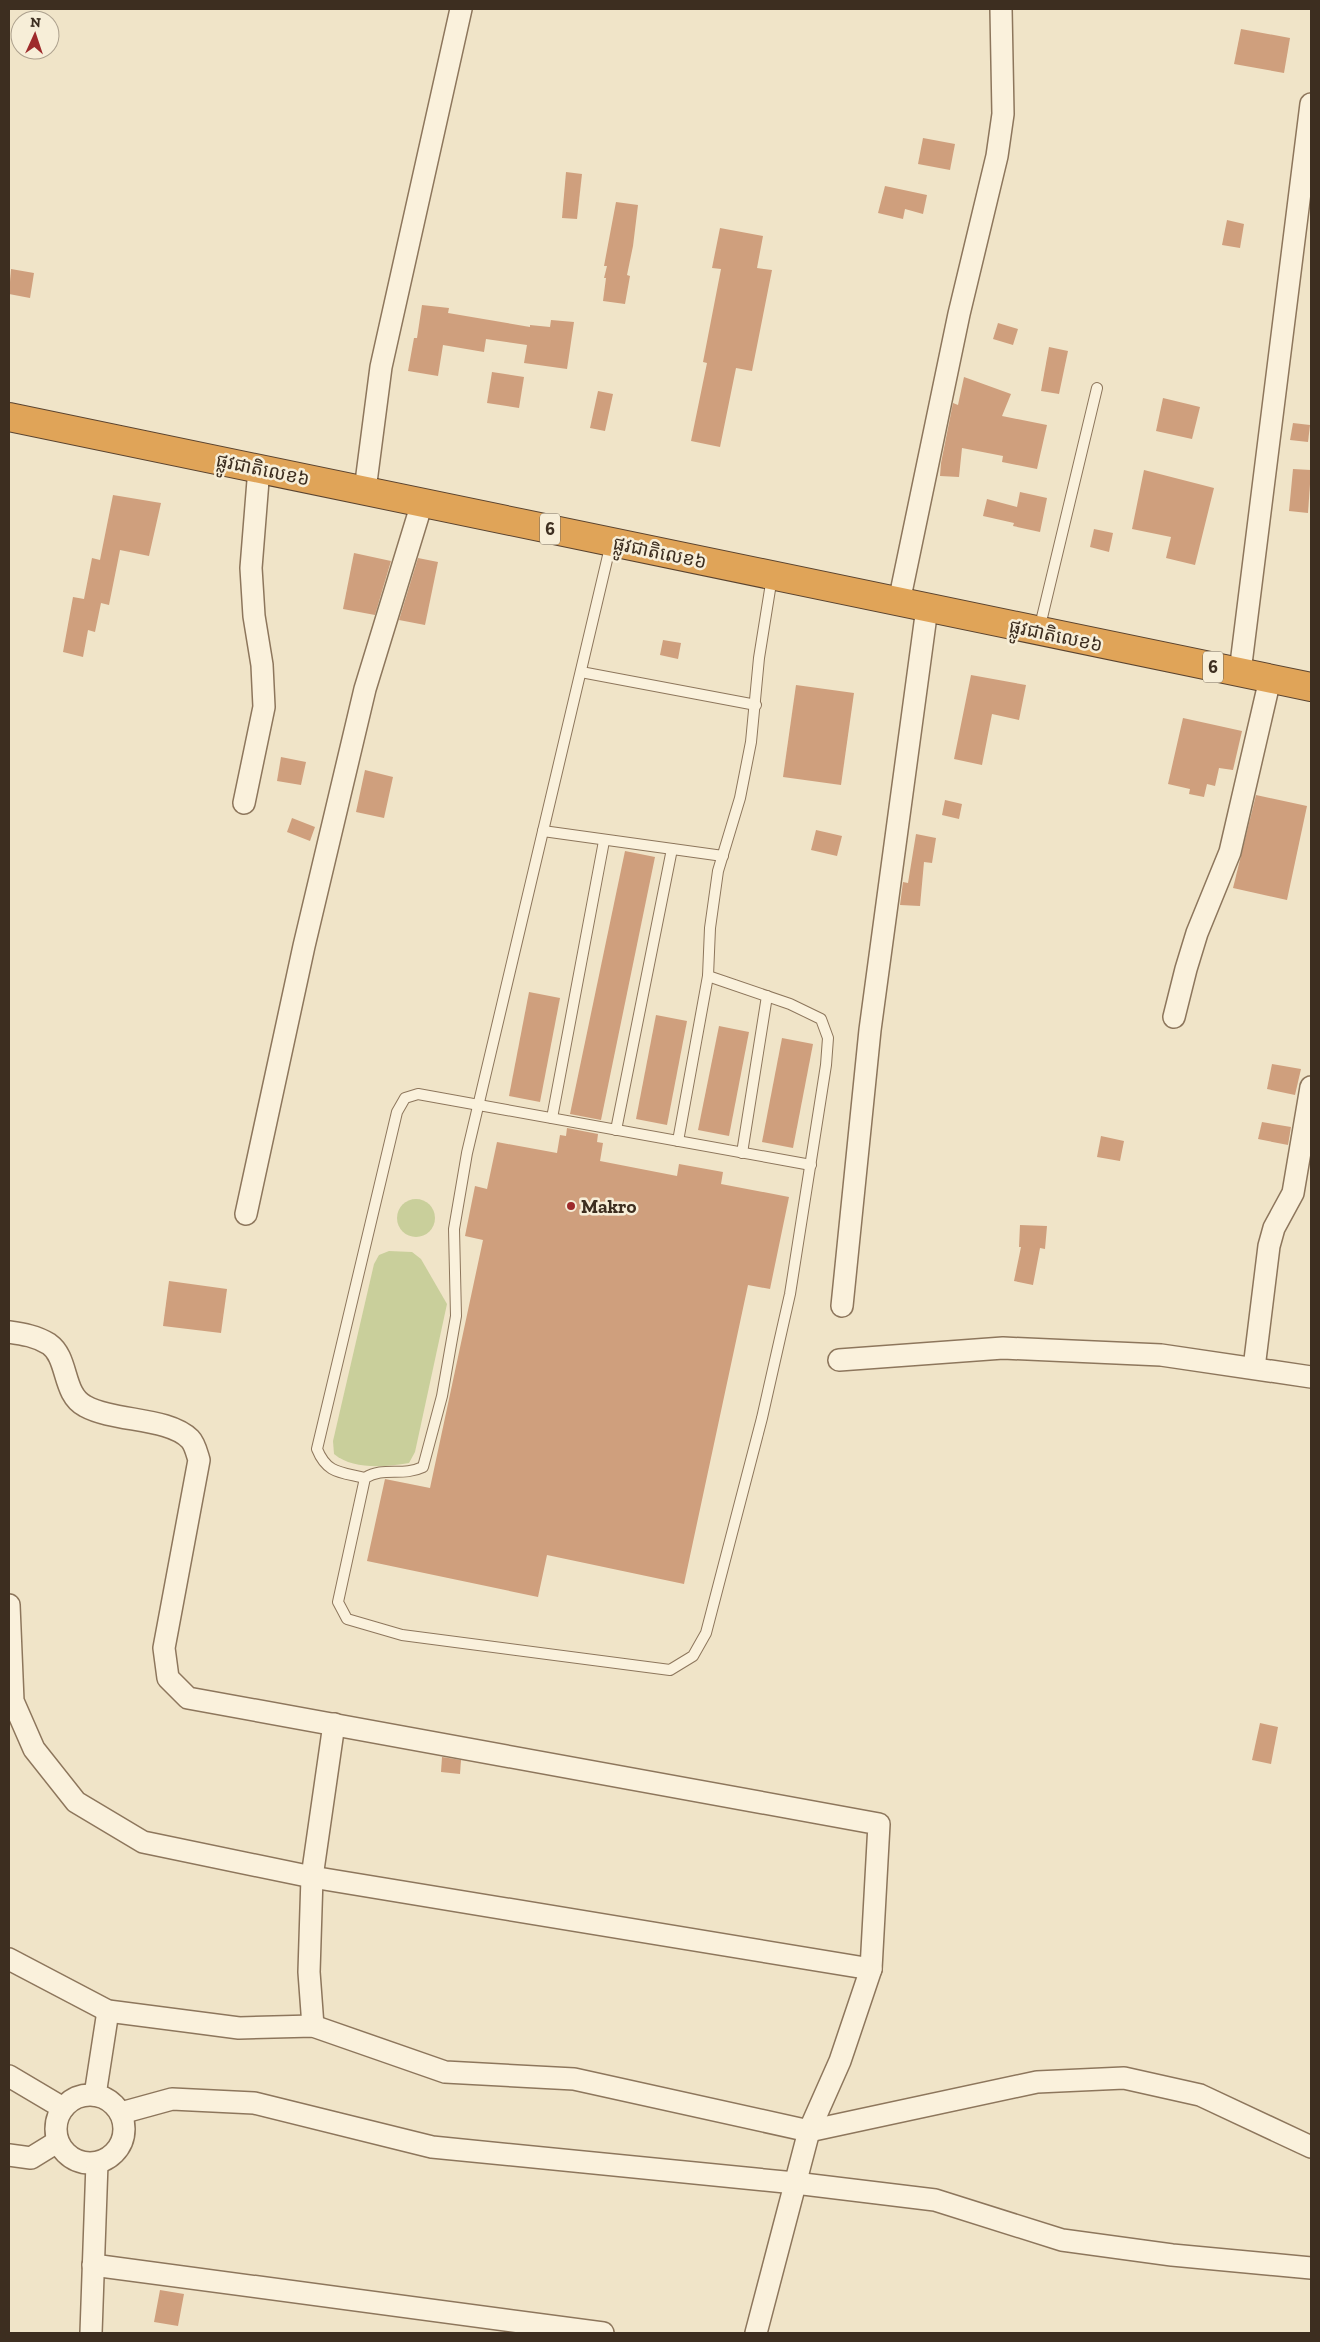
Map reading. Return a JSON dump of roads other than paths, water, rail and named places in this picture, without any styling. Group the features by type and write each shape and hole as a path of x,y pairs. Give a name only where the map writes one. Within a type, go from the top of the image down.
{"highway":[{"name":"ផ្លូវជាតិលេខ៦","path":"9,416 1311,687"}],"street":[{"path":"365,490 381,367 461,9"},
{"path":"899,602 959,314 997,156 1003,114 1001,9"},
{"path":"1240,672 1311,104"},
{"path":"244,803 264,707 262,665 254,616 251,568 259,468"},
{"path":"246,1214 304,946 365,689 422,503"},
{"path":"842,1306 870,1030 927,608"},
{"path":"1174,1017 1197,933 1230,852 1270,679"},
{"path":"1254,1368 1269,1246 1274,1228 1293,1193 1311,1087"},
{"path":"9,1332 33,1336 51,1345 58,1357 70,1391 82,1405 98,1413 177,1429 191,1440 199,1460 164,1648 168,1678 188,1698 880,1824 871,1969 840,2061 809,2131 756,2333"},
{"path":"839,1360 1003,1348 1161,1355 1311,1377"},
{"path":"9,1605 13,1701 34,1749 76,1802 143,1842 312,1877 871,1969"},
{"path":"313,2026 309,1972 312,1877 334,1724"},
{"path":"9,1960 108,2010 239,2028 313,2026 445,2072 574,2079 809,2131 1037,2082 1124,2078 1200,2095 1311,2147"},
{"path":"95,2095 108,2010"},
{"path":"9,2076 63,2108"},
{"path":"95,2095 110,2101 120,2113 124,2134 115,2153 97,2163 73,2160 57,2142 56,2124 63,2108 77,2097 95,2095"},
{"path":"120,2113 172,2099 254,2104 432,2147 796,2183 936,2200 1062,2240 1172,2255 1311,2268"},
{"path":"9,2155 30,2158 57,2142"},
{"path":"91,2333 97,2163"},
{"path":"93,2265 603,2333"}],"lane":[{"path":"1039,631 1097,388"},
{"path":"611,542 478,1104 454,1229 456,1316 442,1396 423,1467 411,1473 374,1472 365,1478 338,1602 347,1618 402,1635 670,1670 693,1656 706,1633 762,1418 790,1294 826,1065 828,1038 820,1019 766,996 708,976"},
{"path":"678,1141 708,976 710,928 718,871 740,798 756,705 759,658 772,575"},
{"path":"581,672 756,705"},
{"path":"543,831 604,841 723,856"},
{"path":"552,1118 604,841"},
{"path":"616,1130 672,849"},
{"path":"742,1153 766,996"},
{"path":"365,1478 331,1470 322,1462 318,1449 397,1112 405,1098 418,1094 811,1165"}],"place":[{"name":"Makro","path":"571,1206"}]}
